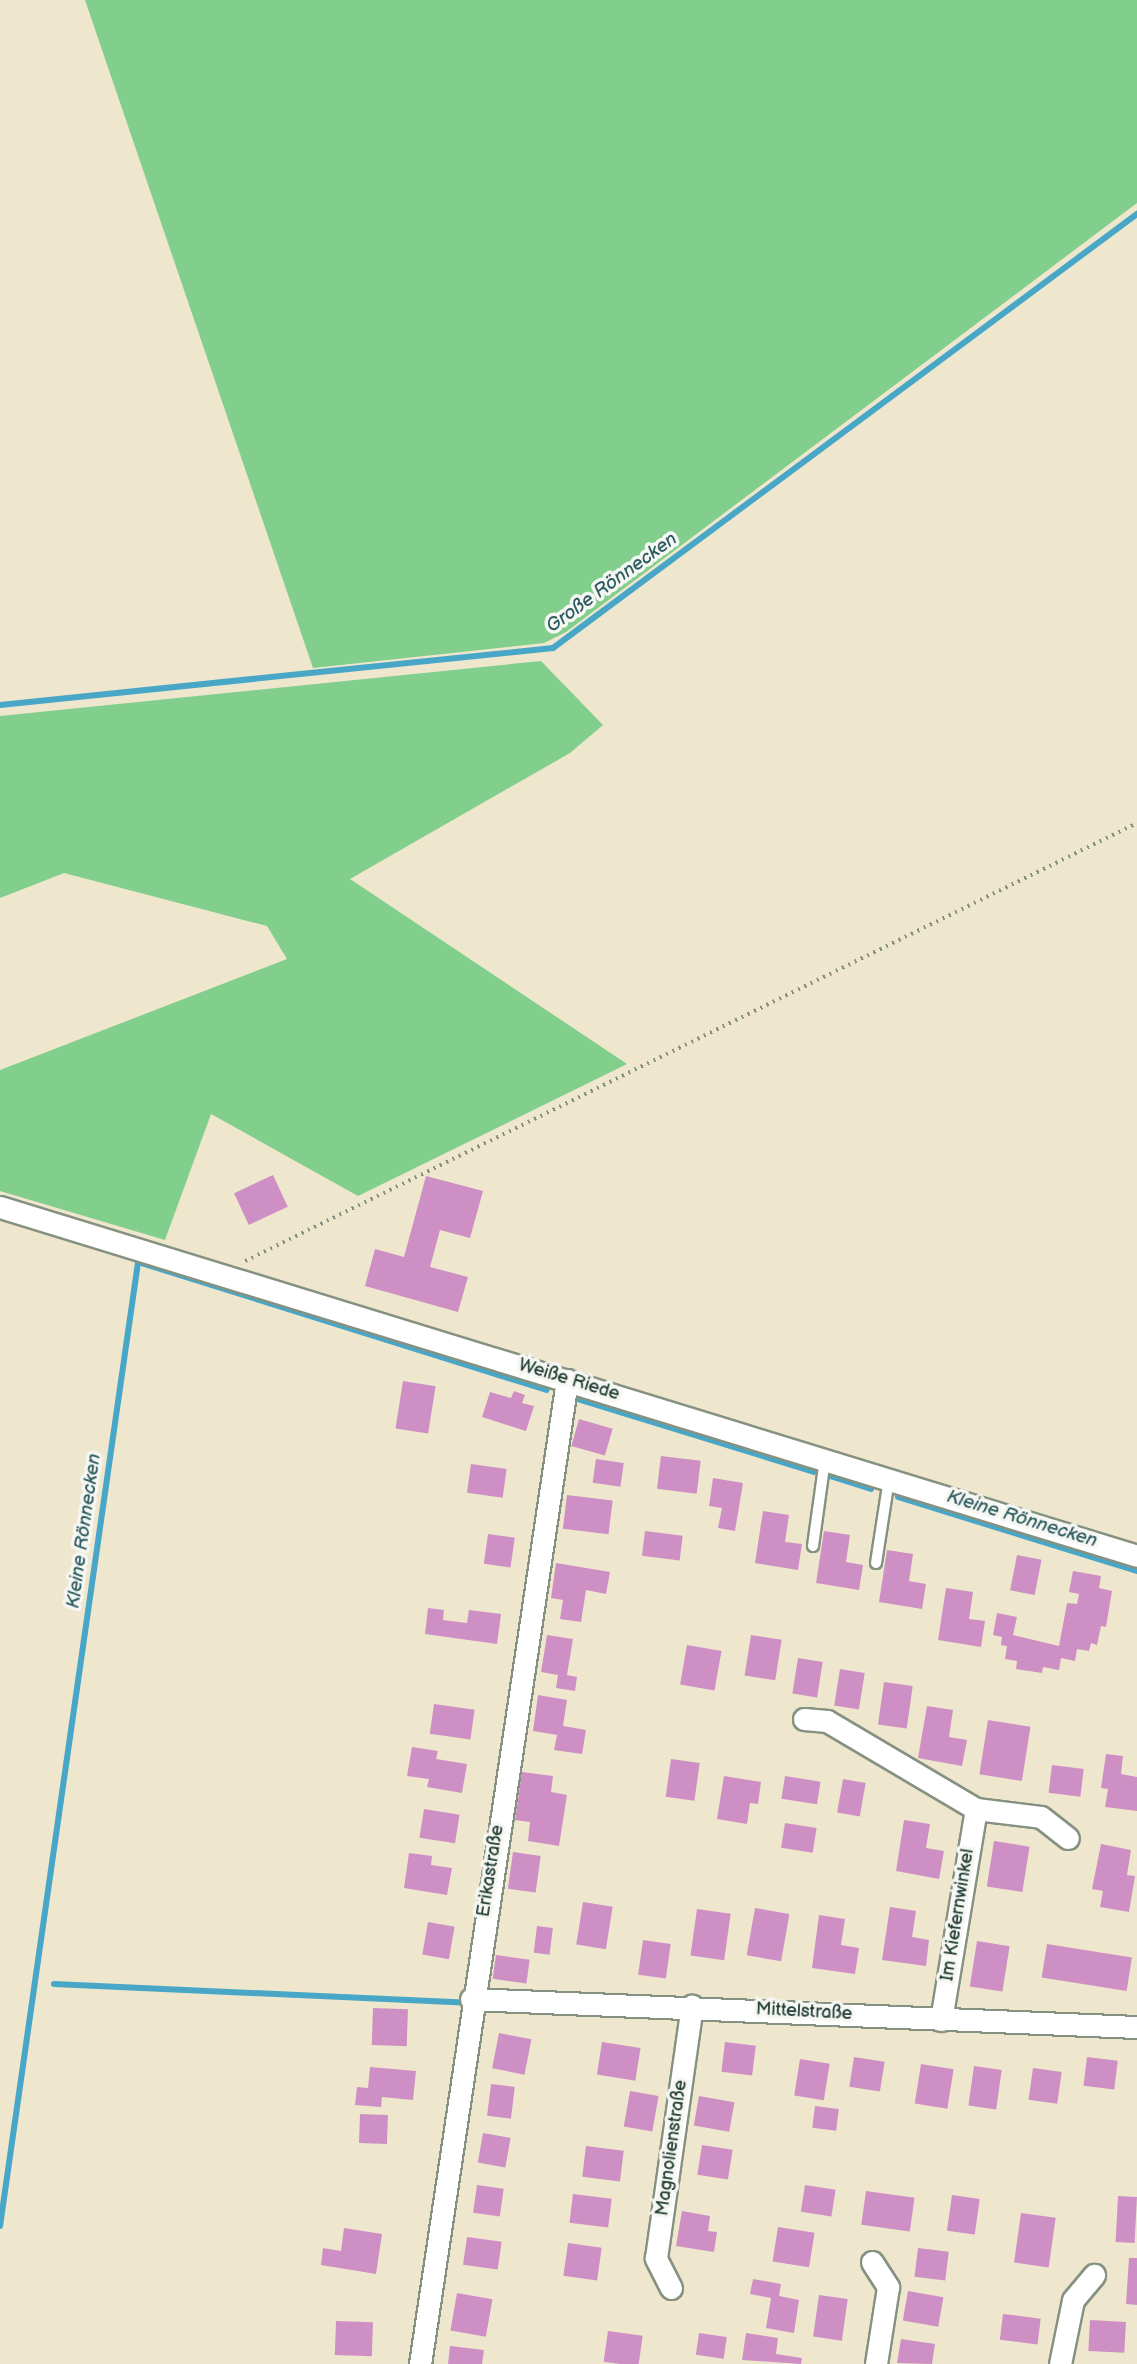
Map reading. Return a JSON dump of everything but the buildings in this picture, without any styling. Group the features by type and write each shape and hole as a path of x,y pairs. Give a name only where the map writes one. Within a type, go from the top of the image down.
{"street":[{"name":"Weiße Riede","path":"0,1207 1137,1556"},
{"name":"Erikastraße","path":"420,2364 471,1999 567,1380"},
{"path":"804,1719 827,1721 976,1809 1041,1817 1068,1838"},
{"name":"Im Kiefernwinkel","path":"941,2021 976,1809"},
{"name":"Mittelstraße","path":"471,1999 692,2006 941,2021 1137,2027"},
{"name":"Magnolienstraße","path":"671,2288 656,2258 692,2006"},
{"path":"872,2262 888,2287 876,2364"},
{"path":"1060,2364 1073,2300 1094,2275"}],"lane":[{"path":"813,1546 825,1460"},
{"path":"876,1563 889,1479"}],"path":[{"path":"237,1279 247,1258 1137,822"}],"green space":[{"path":"85,0 1137,0 1137,203 566,632 544,643 313,668"},
{"path":"541,661 603,725 570,753 350,879 627,1064 358,1196 211,1114 165,1240 0,1191 0,1070 287,959 267,926 64,873 0,898 0,716"}],"waterway":[{"name":"Große Rönnecken","path":"0,705 553,648 1137,214"},
{"name":"Kleine Rönnecken","path":"0,2226 138,1262 546,1390"},
{"name":"Kleine Rönnecken","path":"574,1398 814,1472"},
{"name":"Kleine Rönnecken","path":"830,1476 871,1489"},
{"name":"Kleine Rönnecken","path":"898,1497 1137,1571"},
{"path":"54,1984 458,2002"}]}
